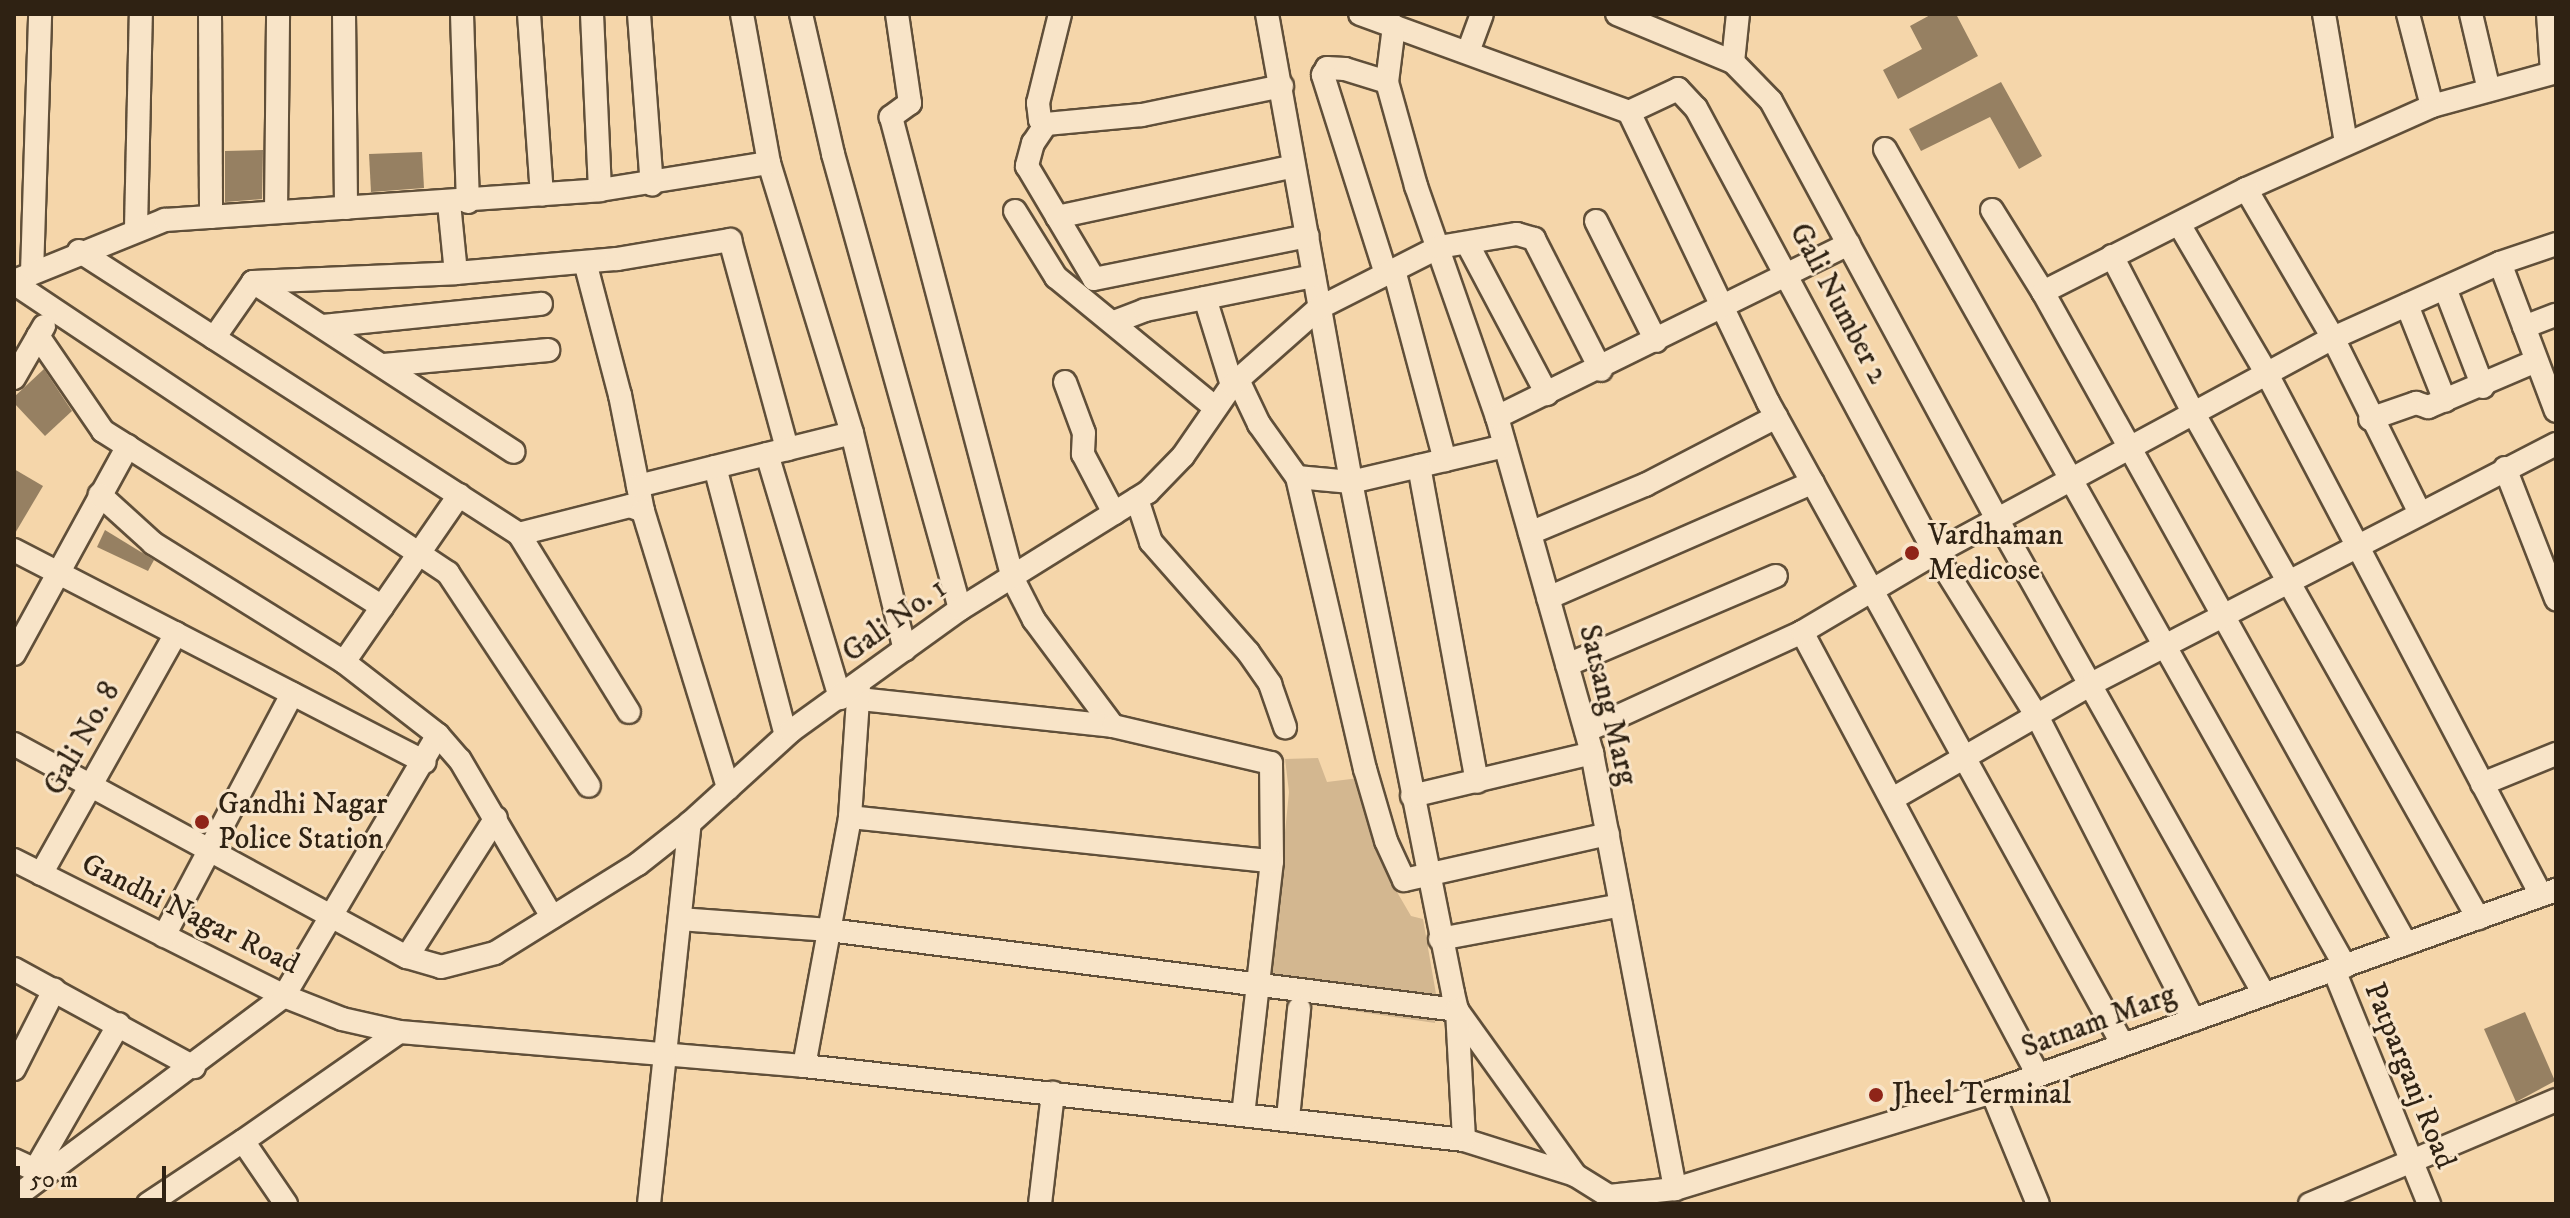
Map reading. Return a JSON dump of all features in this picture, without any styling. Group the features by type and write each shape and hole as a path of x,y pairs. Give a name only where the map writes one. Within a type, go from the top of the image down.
{"street":[{"path":"20,279 40,14"},
{"path":"136,228 141,14"},
{"path":"210,14 211,217"},
{"path":"276,212 278,14"},
{"path":"344,14 346,208"},
{"path":"456,273 462,14"},
{"path":"529,14 542,195"},
{"path":"592,14 600,190"},
{"path":"639,14 652,185"},
{"path":"742,14 769,163 852,433 905,650"},
{"path":"801,14 833,154 960,609"},
{"path":"897,14 910,103 891,117 1013,579 1034,620 1113,726"},
{"path":"1060,14 1038,103 1040,120 1046,124 1142,115 1282,86"},
{"path":"1267,14 1351,482 1440,939 1457,1010 1464,1140"},
{"path":"1360,14 1629,112 1776,417 2123,1045"},
{"path":"1468,52 1482,14"},
{"path":"1617,14 1733,62 1771,101 1997,519 2093,683 2264,994"},
{"path":"2324,14 2346,143"},
{"path":"2408,14 2432,106"},
{"path":"2471,14 2489,90"},
{"path":"2043,292 2246,189 2346,143 2432,106 2554,72 2548,14"},
{"path":"1733,62 1739,15"},
{"path":"1394,26 1387,82 1345,69 1327,68 1323,75 1390,272 1445,460"},
{"name":"Satsang Marg","path":"1387,82 1497,417 1589,742 1675,1189"},
{"name":"Gali Number 2","path":"1629,112 1678,89 1696,108 1790,275 1935,553 2037,716 2193,1020"},
{"path":"1046,124 1033,143 1027,166 1094,279 1308,236"},
{"name":"Patparganj Road","path":"1885,149 2168,646 2340,968 2429,1204"},
{"path":"20,279 136,228 211,217 459,203 652,185 769,163"},
{"path":"1057,217 1294,166"},
{"path":"2246,189 2333,338 2370,419 2420,513"},
{"path":"1992,210 2043,292 2406,944"},
{"path":"1015,211 1056,277 1213,406"},
{"path":"1596,221 1656,341"},
{"path":"2179,224 2267,374 2482,784 2548,892"},
{"name":"Gali No. 1","path":"407,957 441,967 495,953 638,864 690,823 786,735 853,694 960,609 1013,579 1137,499 1168,474 1213,406 1319,308 1439,247 1517,234 1534,239 1601,370"},
{"path":"253,282 456,273 585,262 730,240 777,452 853,694 850,817 804,1066"},
{"path":"1467,243 1547,394"},
{"path":"1497,417 1601,370 1849,244"},
{"path":"1412,796 1477,782 1589,742 1802,632 1935,553 2333,338 2500,263 2556,244"},
{"path":"79,251 519,534 629,712"},
{"path":"2112,256 2194,414 2478,918"},
{"path":"585,262 643,511 728,788"},
{"path":"2500,263 2556,411"},
{"path":"1114,322 1205,298 1314,276"},
{"path":"20,279 53,311 448,573 589,786"},
{"path":"214,338 253,282"},
{"path":"253,282 514,452"},
{"path":"2445,288 2483,387"},
{"path":"1205,298 1235,383 1259,424 1297,477 1386,841 1404,880 1608,834"},
{"path":"323,326 541,304"},
{"path":"2407,305 2445,401"},
{"path":"14,378 53,311"},
{"path":"2524,327 2556,315"},
{"path":"38,336 103,431 382,607"},
{"path":"384,365 548,350"},
{"path":"2370,419 2416,403 2428,407 2483,387 2536,361"},
{"path":"1065,382 1084,433 1083,454 1114,513"},
{"path":"1530,533 1645,485 1776,417"},
{"path":"638,486 852,433"},
{"path":"1894,798 2093,683 2556,444"},
{"path":"14,654 128,446"},
{"path":"1297,477 1351,482 1505,446"},
{"path":"1419,466 1477,782"},
{"path":"715,467 786,735"},
{"path":"2505,468 2556,599"},
{"path":"1548,598 1813,482"},
{"path":"100,495 153,543 344,662 438,735 496,818 552,917"},
{"path":"344,662 459,495"},
{"path":"1137,499 1151,542 1248,652 1270,684 1285,727"},
{"path":"519,534 630,506 643,511"},
{"path":"14,550 424,762"},
{"path":"1567,665 1776,576"},
{"path":"1802,632 1894,798 2038,1075"},
{"name":"Gali No. 8","path":"41,874 176,633"},
{"path":"164,936 214,849 292,694"},
{"path":"853,694 1113,726 1271,763 1272,861 1243,1114"},
{"path":"14,1198 41,1173 194,1067 284,996 329,914 438,735"},
{"path":"14,744 214,849 407,957 496,818"},
{"path":"2482,784 2556,754"},
{"path":"850,817 1272,861"},
{"path":"649,1204 647,1052 680,919 690,823"},
{"name":"Gandhi Nagar Road","path":"14,860 284,996 342,1019 399,1032 804,1066 1288,1118 1464,1140 1575,1175"},
{"name":"Satnam Marg","path":"1611,1200 1675,1189 1992,1092 2548,892"},
{"path":"1440,939 1621,905"},
{"path":"680,919 829,930 1457,1010 1575,1175 1611,1200"},
{"path":"14,969 194,1067"},
{"path":"14,1069 54,990"},
{"path":"1288,1118 1299,1009"},
{"path":"41,1173 119,1024"},
{"path":"148,1204 180,1195 243,1141 399,1032"},
{"path":"1992,1092 2038,1204"},
{"path":"1040,1204 1053,1093"},
{"path":"2310,1204 2556,1100"},
{"path":"243,1141 286,1204"},
{"path":"14,1160 41,1173"}],"shaded area":[{"path":"1318,758 1327,782 1359,778 1397,892 1411,916 1423,919 1436,994 1435,1023 1278,1000 1269,993 1289,792 1285,759"}],"building":[{"path":"1932,14 1956,14 1978,56 1898,99 1883,70 1922,49 1910,26"},
{"path":"2001,82 2042,156 2019,169 1990,117 1921,151 1909,129"},
{"path":"263,150 262,199 225,202 225,151"},
{"path":"422,152 424,188 371,192 369,154"},
{"path":"44,369 72,411 45,436 14,403 14,397"},
{"path":"14,469 43,486 14,535"},
{"path":"105,530 154,560 148,571 97,547"},
{"path":"2525,1012 2555,1081 2516,1102 2484,1029"}],"place":[{"name":"Vardhaman Medicose","path":"1912,553"},
{"name":"Gandhi Nagar Police Station","path":"202,822"},
{"name":"Jheel Terminal","path":"1876,1095"}]}
